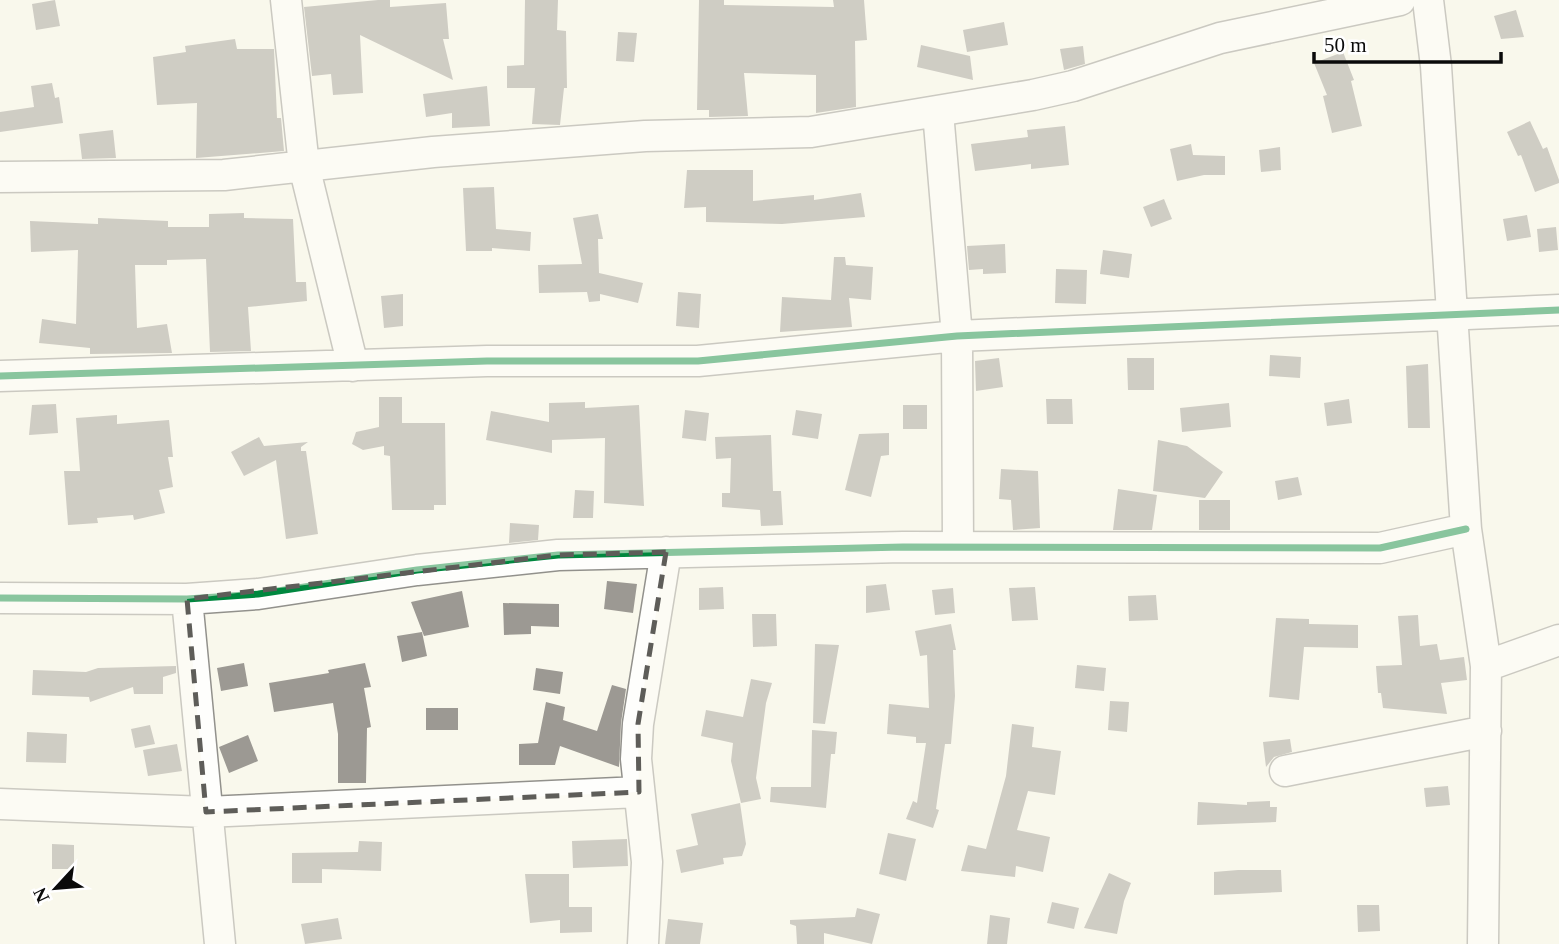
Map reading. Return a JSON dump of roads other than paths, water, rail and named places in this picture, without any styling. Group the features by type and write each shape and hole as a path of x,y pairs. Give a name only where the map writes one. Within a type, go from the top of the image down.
{"street":[{"path":"286,0 304,166 353,366"},
{"path":"0,177 175,177 433,152 645,136 811,132 938,112 1073,86 1220,38 1400,0"},
{"path":"1428,0 1436,66 1466,529 1486,666 1483,944"},
{"path":"938,112 957,336 958,547"},
{"path":"0,376 487,361 698,361 957,336 1559,310"},
{"path":"0,598 187,599 258,594 417,570 558,555 958,547 1380,548 1466,529"},
{"path":"643,944 647,862 636,759 638,724 666,552"},
{"path":"187,599 219,944"},
{"path":"1486,666 1559,640"},
{"path":"1285,771 1486,731"},
{"path":"0,804 206,812 639,792"}]}
